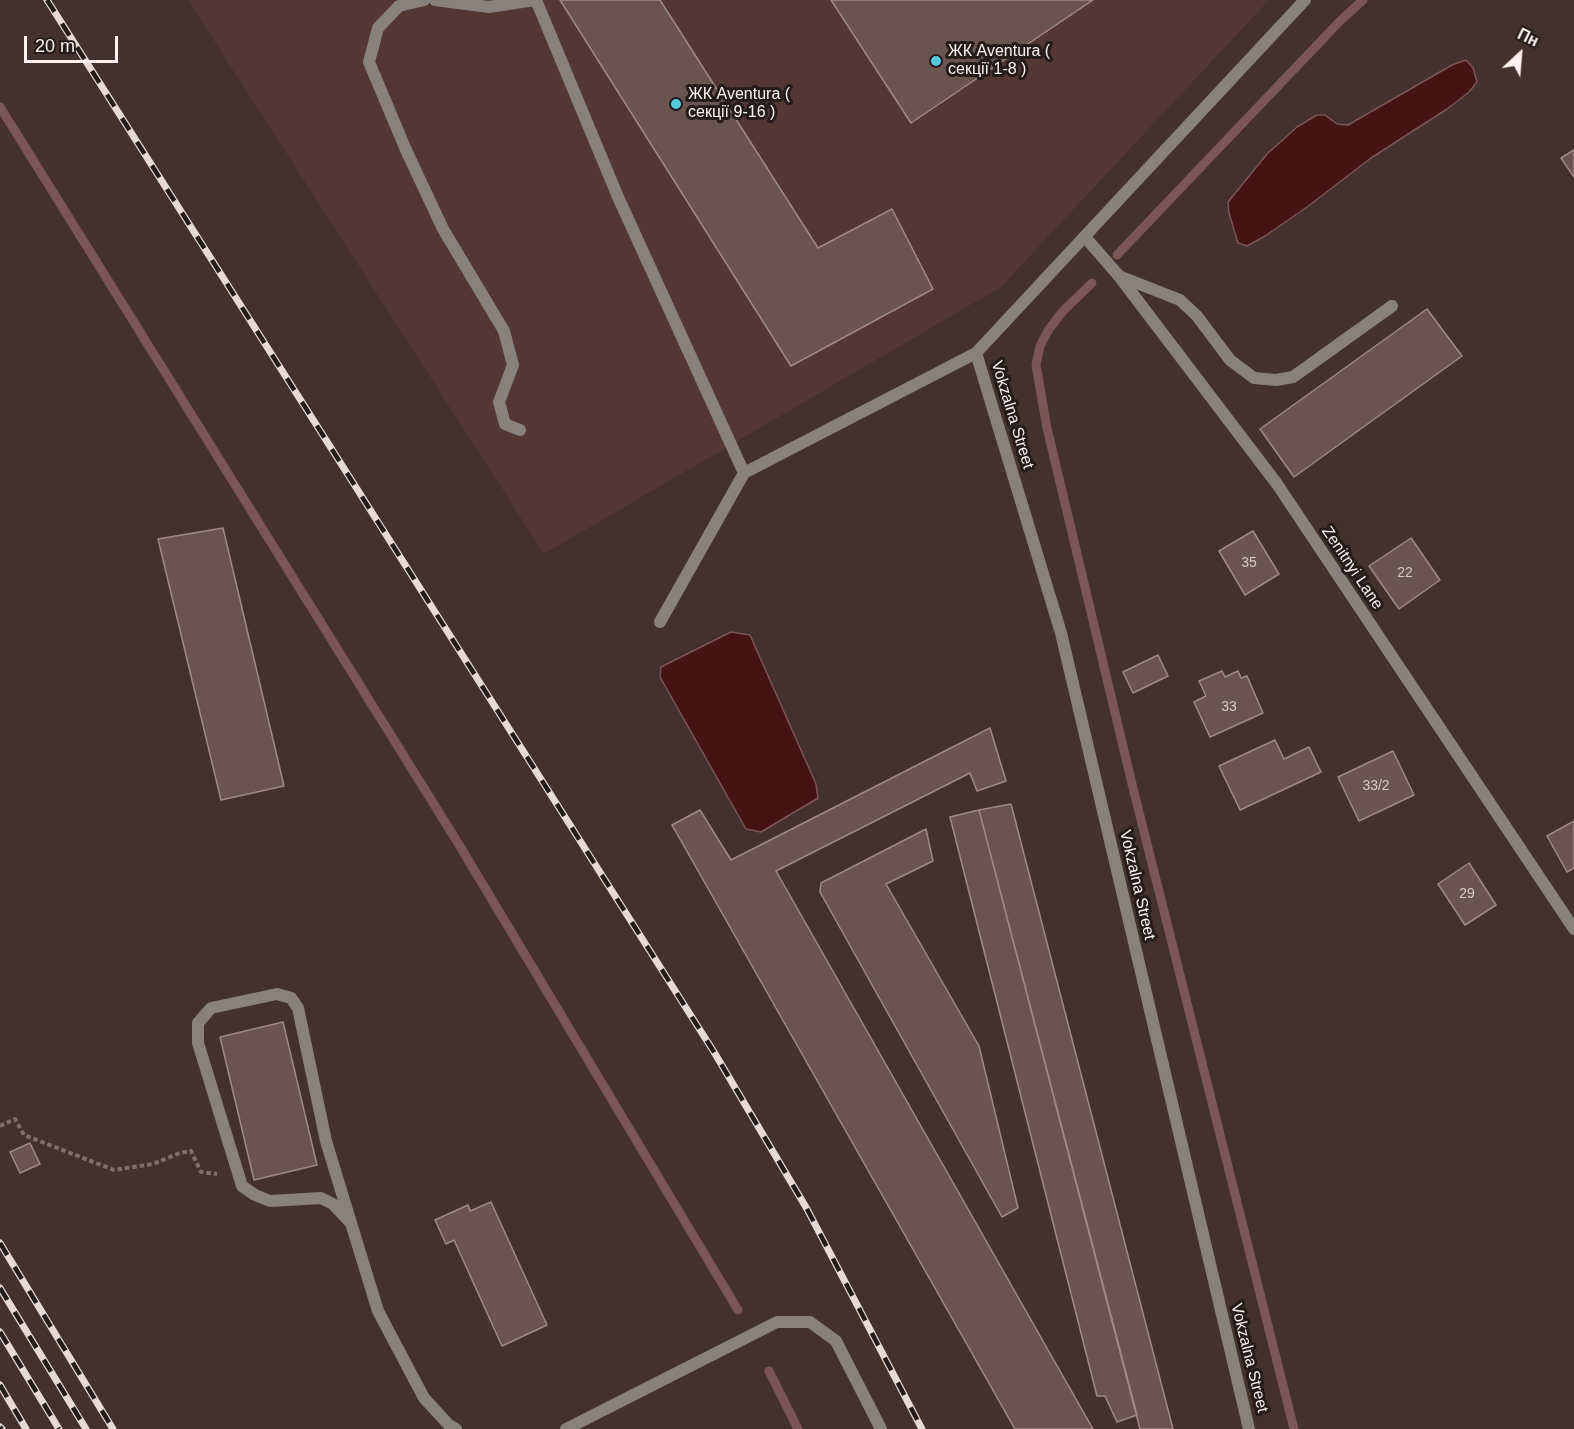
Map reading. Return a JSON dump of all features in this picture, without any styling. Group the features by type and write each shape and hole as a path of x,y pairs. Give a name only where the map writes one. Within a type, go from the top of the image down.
{"street":[{"path":"424,0 399,6 378,28 369,62 406,150 443,229 504,331 513,365 499,402 505,424 520,430"},
{"path":"435,0 489,7 535,0 618,196 744,472"},
{"path":"660,622 744,472 976,353 1305,0"},
{"name":"Zenitnyi Lane","path":"1085,237 1119,276 1277,484 1574,929"},
{"path":"1119,276 1180,300 1197,316 1230,360 1254,378 1276,380 1293,377 1392,306"},
{"name":"Vokzalna Street","path":"976,353 1061,633 1249,1429"},
{"path":"351,1223 333,1204 321,1198 270,1201 242,1186 198,1043 198,1023 211,1008 277,994 291,998 298,1008 326,1141 378,1311 424,1398 449,1425 456,1429"},
{"path":"566,1429 777,1322 810,1322 836,1341 881,1429"}],"path":[{"path":"0,1126 15,1119 24,1136 114,1170 153,1164 191,1151 201,1172 239,1178"}],"shaded area":[{"path":"188,0 1269,0 1001,287 544,554"},
{"path":"1466,60 1473,68 1477,82 1469,92 1447,109 1371,158 1265,236 1247,246 1238,243 1228,202 1267,154 1297,127 1317,115 1325,115 1337,124 1348,125 1452,65"},
{"path":"731,632 750,635 816,784 818,798 761,832 746,829 660,677 661,667"}],"building":[{"name":"ЖК Aventura ( секції 9-16 )","path":"560,0 660,0 818,248 892,209 933,289 791,366"},
{"name":"ЖК Aventura ( секції 1-8 )","path":"831,0 1093,0 911,123"},
{"path":"1574,150 1574,177 1561,158"},
{"path":"1427,309 1462,356 1294,477 1260,429"},
{"path":"223,528 284,786 221,800 158,539"},
{"path":"1253,531 1279,574 1245,595 1219,551"},
{"path":"1411,538 1440,580 1399,609 1369,566"},
{"path":"1158,655 1168,676 1133,693 1123,672"},
{"path":"1222,671 1225,677 1238,671 1241,678 1247,676 1263,713 1210,737 1194,702 1206,696 1199,681"},
{"path":"990,728 1006,781 977,791 970,773 776,871 1093,1429 1015,1429 672,825 700,810 731,860"},
{"path":"1275,740 1284,759 1309,747 1321,772 1240,810 1219,766"},
{"path":"1393,751 1414,795 1359,821 1338,777"},
{"path":"1011,804 1173,1429 1140,1429 979,810"},
{"path":"979,810 1137,1415 1117,1422 1105,1396 1097,1396 950,817"},
{"path":"1574,821 1574,868 1567,872 1547,836"},
{"path":"926,829 933,861 886,884 979,1046 1018,1208 1002,1217 820,892 821,883"},
{"path":"1469,863 1496,905 1465,925 1438,884"},
{"path":"283,1022 317,1165 254,1180 220,1037"},
{"path":"30,1143 40,1164 20,1173 10,1152"},
{"path":"491,1202 547,1325 502,1346 454,1240 446,1244 435,1220 468,1205 470,1211"}],"waterway":[{"path":"1117,255 1340,21 1363,0"},
{"path":"0,107 458,843 738,1310"},
{"path":"1092,283 1064,310 1049,329 1040,346 1036,365 1047,428 1132,784 1294,1429"},
{"path":"769,1371 798,1429"}],"railway":[{"path":"47,0 714,1052 807,1209 922,1429"},
{"path":"0,1243 113,1429"},
{"path":"0,1288 86,1429"},
{"path":"0,1332 59,1429"},
{"path":"0,1385 26,1429"}],"place":[{"name":"ЖК Aventura ( секції 1-8 )","path":"936,61"},
{"name":"ЖК Aventura ( секції 9-16 )","path":"676,104"}]}
